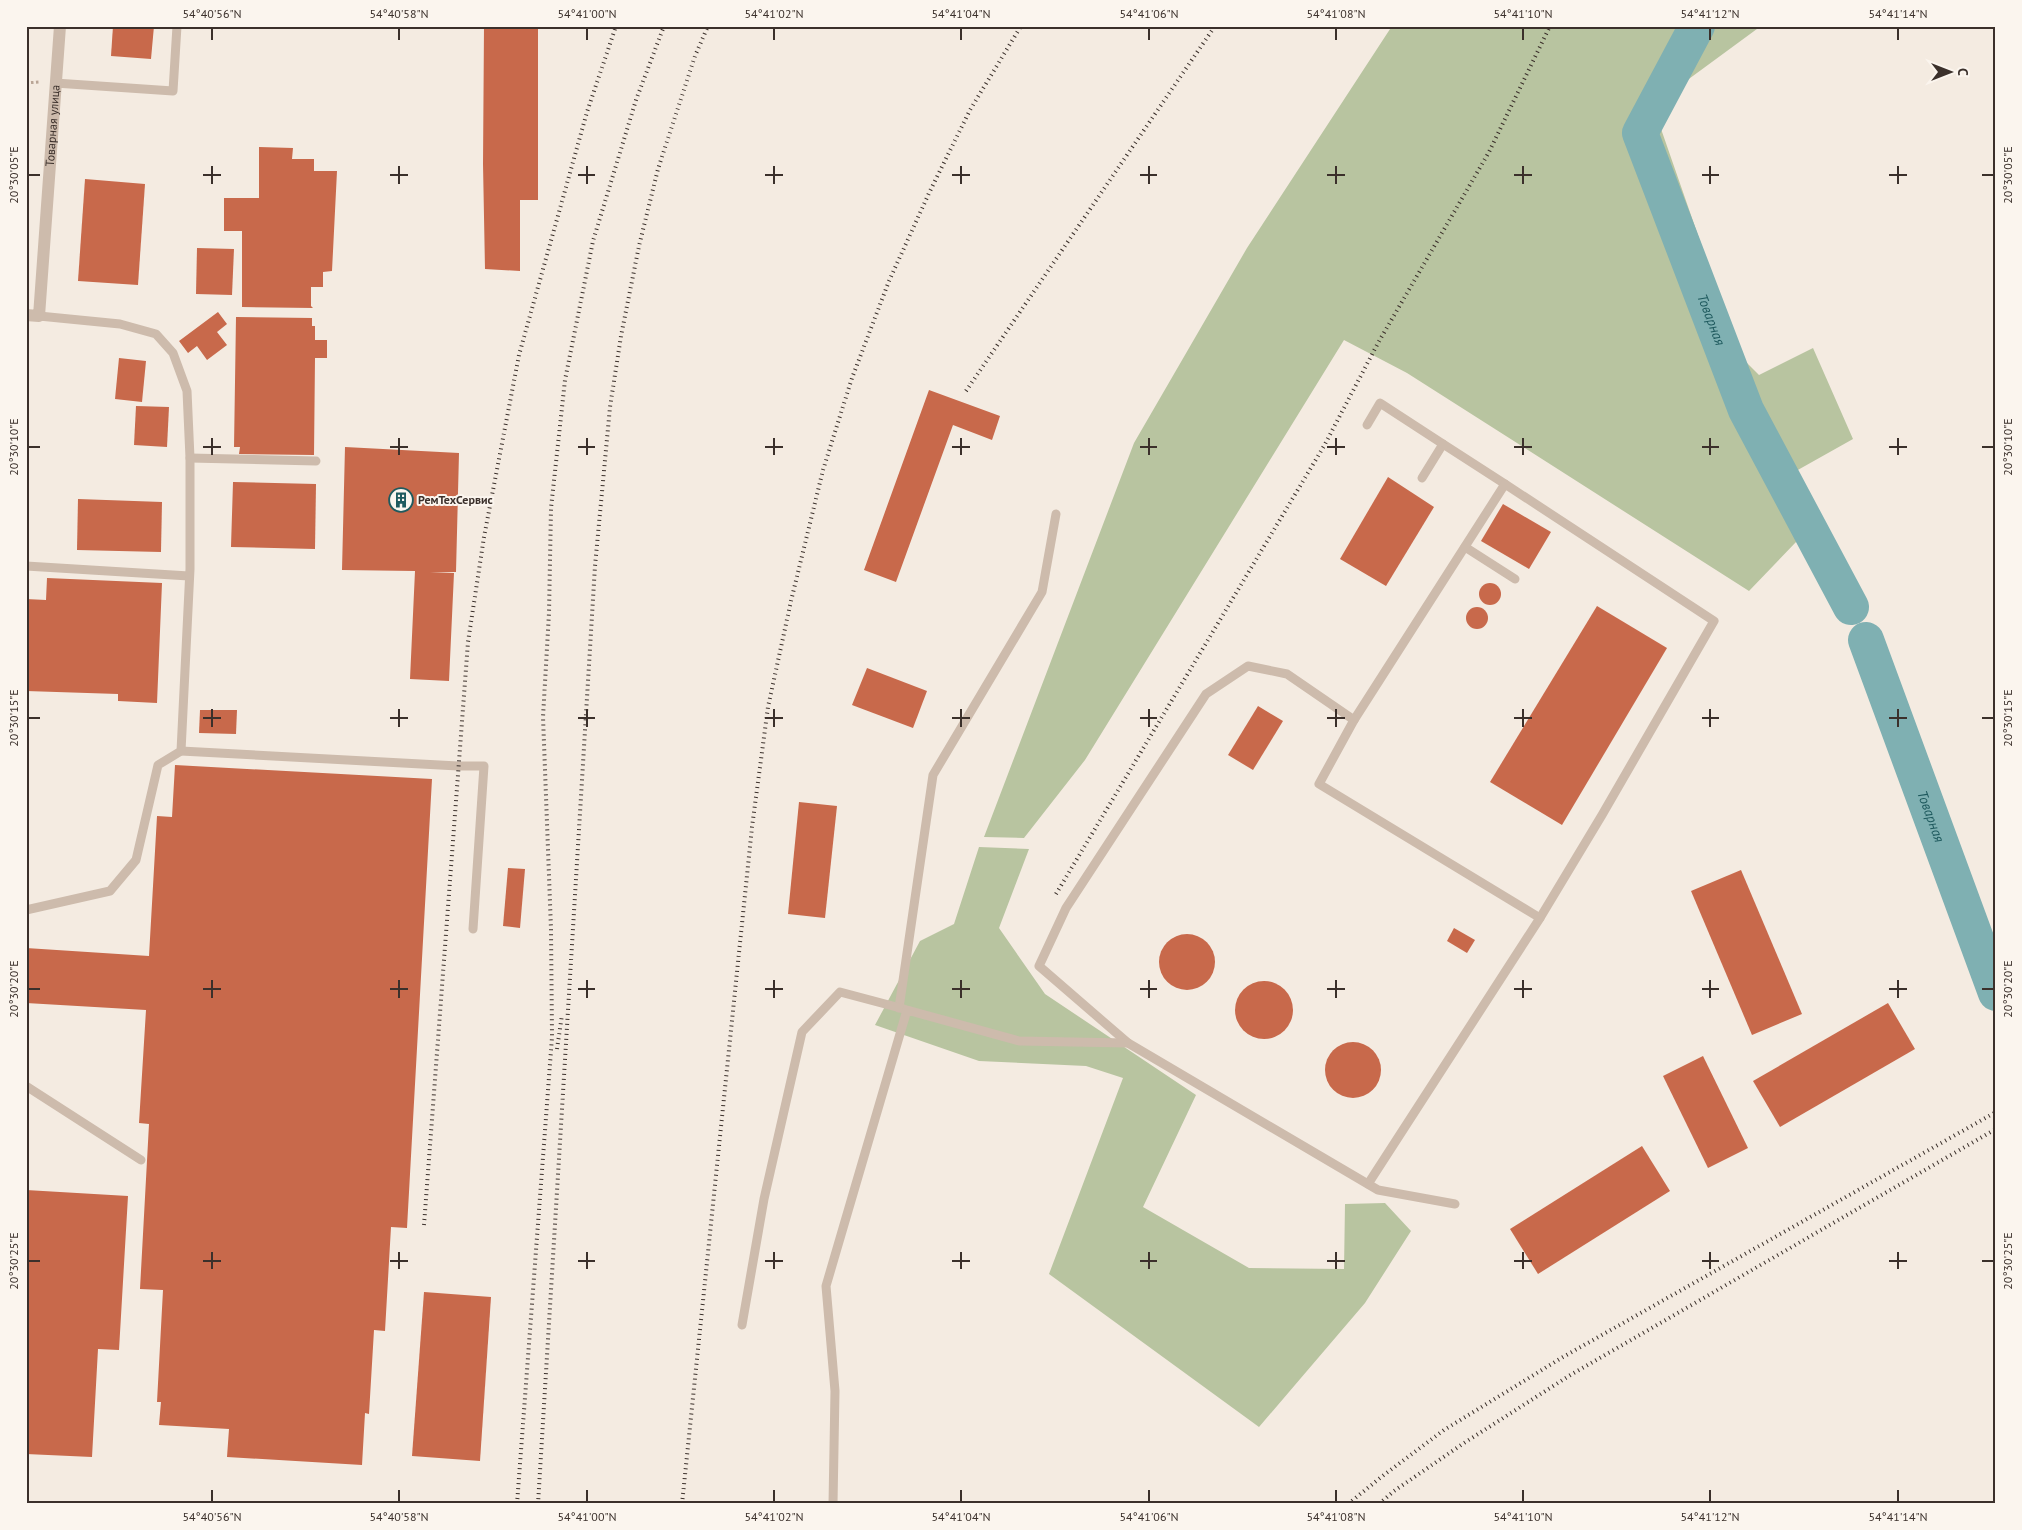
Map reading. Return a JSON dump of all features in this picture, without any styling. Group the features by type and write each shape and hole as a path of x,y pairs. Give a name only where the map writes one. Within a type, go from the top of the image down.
{"street":[{"name":"Товарная улица","path":"33,316 51,83 60,26"}],"lane":[{"path":"51,83 173,91 177,26"},
{"path":"33,316 120,324 156,334 173,353 187,392 190,458 189,576 182,751"},
{"path":"1367,425 1380,403 1714,621 1540,918 1368,1184"},
{"path":"1422,478 1443,444"},
{"path":"190,458 316,461"},
{"path":"1505,484 1354,720 1319,784 1540,918"},
{"path":"832,1504 835,1391 826,1286 903,1009 933,775 1042,592 1056,514"},
{"path":"1465,547 1515,579"},
{"path":"26,566 189,576"},
{"path":"1354,720 1288,674 1248,666 1206,694 1066,908 1039,966 1128,1043 1378,1190 1455,1204"},
{"path":"26,910 110,891 136,860 158,765 182,751 484,766 474,929"},
{"path":"742,1325 764,1200 802,1032 840,992 1019,1041 1128,1043"},
{"path":"26,1086 141,1160"}],"path":[{"path":"26,83 51,83"}],"green space":[{"path":"1392,26 1761,26 1682,84 1660,126 1740,356 1759,375 1813,348 1853,439 1796,471 1820,517 1749,591 1407,373 1344,340 1085,760 1024,838 984,837 1134,443 1247,248"},
{"path":"979,847 1029,849 999,928 1045,994 1196,1095 1143,1207 1249,1268 1344,1269 1345,1204 1385,1203 1411,1231 1365,1303 1259,1427 1049,1274 1123,1078 1086,1066 979,1061 875,1025 920,941 954,924"}],"building":[{"path":"113,26 154,26 151,59 111,56"},
{"path":"484,26 538,26 538,200 520,200 520,271 485,269 483,164"},
{"path":"259,147 293,148 292,159 314,159 314,171 337,171 332,271 323,272 323,287 311,287 311,306 313,308 242,307 242,231 224,231 224,198 259,198"},
{"path":"85,179 145,184 138,285 78,281"},
{"path":"197,248 234,249 232,295 196,294"},
{"path":"218,312 227,324 217,332 227,345 207,360 197,346 188,353 179,341"},
{"path":"236,317 312,318 312,326 315,326 315,340 327,340 327,358 315,358 314,455 239,454 240,447 234,447"},
{"path":"119,358 146,361 142,402 115,399"},
{"path":"929,390 1000,416 992,440 953,425 896,582 864,570"},
{"path":"136,406 169,407 167,447 134,445"},
{"name":"РемТехСервис","path":"345,447 459,453 456,572 430,572 454,573 449,681 410,679 415,571 342,570"},
{"path":"1388,477 1434,507 1386,586 1340,559"},
{"path":"233,482 316,484 315,549 231,547"},
{"path":"78,499 162,502 161,552 77,550"},
{"path":"1503,504 1551,532 1529,569 1481,541"},
{"path":"47,578 162,583 157,703 118,701 118,694 26,691 26,599 46,600"},
{"path":"1490,583 1498,586 1501,594 1498,602 1490,605 1482,602 1479,594 1482,586"},
{"path":"1597,606 1667,648 1562,825 1490,782"},
{"path":"1477,607 1485,610 1488,618 1485,626 1477,629 1469,626 1466,618 1469,610"},
{"path":"867,668 927,691 913,728 852,705"},
{"path":"1258,706 1283,721 1253,770 1228,755"},
{"path":"200,710 237,710 236,734 199,733"},
{"path":"175,765 432,779 407,1228 391,1227 385,1331 374,1330 369,1414 365,1413 362,1465 227,1457 229,1429 159,1425 161,1402 157,1402 163,1290 140,1289 149,1124 139,1123 146,1010 26,1003 26,948 149,956 157,816 172,817"},
{"path":"799,802 837,806 825,918 788,914"},
{"path":"508,868 525,869 520,928 503,926"},
{"path":"1741,870 1802,1014 1752,1035 1691,891"},
{"path":"1454,928 1475,940 1467,953 1447,941"},
{"path":"1187,934 1198,936 1207,942 1213,951 1215,962 1213,973 1207,982 1198,988 1187,990 1176,988 1167,982 1161,973 1159,962 1161,951 1167,942 1176,936"},
{"path":"1258,981 1270,981 1285,989 1293,1004 1293,1016 1285,1031 1270,1039 1258,1039 1243,1031 1235,1016 1235,1004 1243,989"},
{"path":"1888,1003 1915,1049 1780,1127 1753,1081"},
{"path":"1347,1042 1359,1042 1369,1046 1377,1054 1381,1070 1377,1086 1369,1094 1359,1098 1347,1098 1337,1094 1329,1086 1325,1076 1325,1064 1329,1054 1337,1046"},
{"path":"1703,1056 1748,1148 1708,1168 1663,1076"},
{"path":"1642,1146 1670,1191 1538,1274 1510,1229"},
{"path":"26,1190 128,1196 119,1350 98,1349 92,1457 26,1454"},
{"path":"424,1292 491,1297 480,1461 412,1456"}],"waterway":[{"name":"Товарная","path":"1697,26 1640,133 1746,410 1851,607"},
{"name":"Товарная","path":"1866,640 1996,993"}],"railway":[{"path":"424,1225 468,642 484,537 519,355 587,112 616,26"},
{"path":"517,1504 552,1037 551,929 543,717 549,613 551,508 565,380 593,241 636,100 664,26"},
{"path":"538,1504 595,566 610,407 621,336 639,246 658,169 695,56 708,26"},
{"path":"682,1504 752,827 768,707 791,601 823,470 852,378 889,281 970,110 1021,26"},
{"path":"966,391 1215,26"},
{"path":"1056,894 1324,446 1378,343 1489,152 1550,26"},
{"path":"557,1049 562,1015"},
{"path":"1348,1504 1444,1430 1563,1357 1996,1112"},
{"path":"1379,1504 1394,1491 1464,1443 1572,1374 1996,1129"}],"place":[{"name":"РемТехСервис","path":"401,500"}]}
